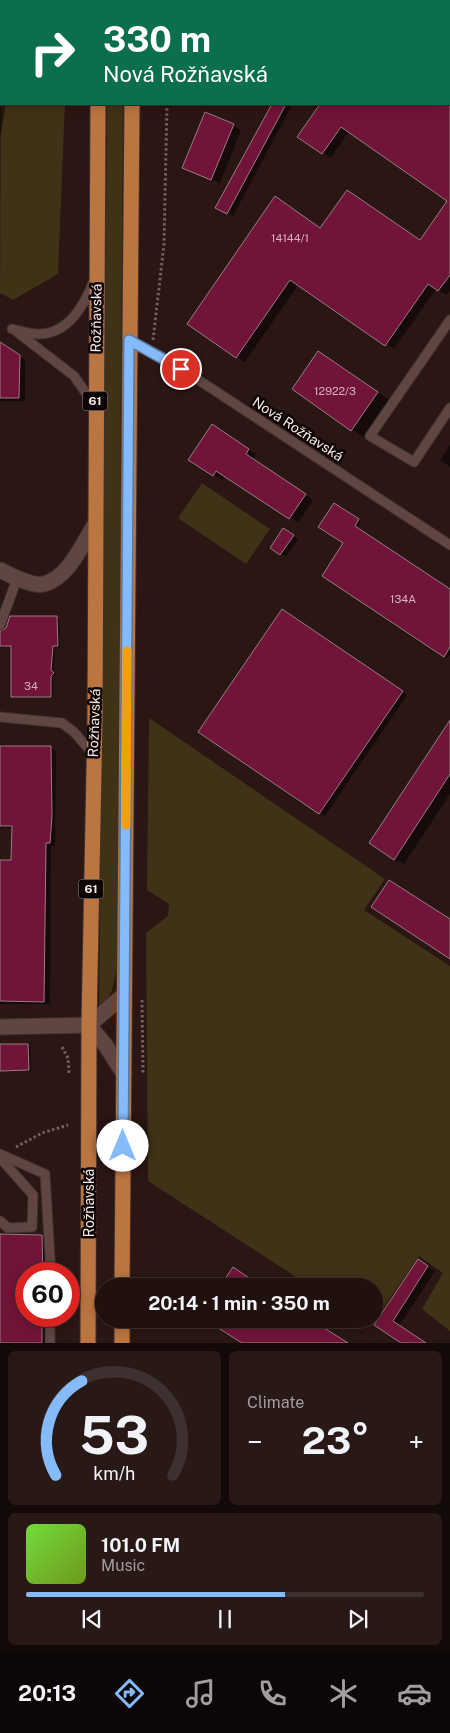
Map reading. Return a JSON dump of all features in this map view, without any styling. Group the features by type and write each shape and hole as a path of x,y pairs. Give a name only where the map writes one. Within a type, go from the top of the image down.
{"main road":[{"name":"Rožňavská","path":"88,1343 89,1025 95,718 94,526 98,105"},
{"path":"122,1278 132,105"},
{"path":"122,1328 122,1343"}],"street":[{"path":"0,570 17,579 43,585 60,576 94,526"},
{"path":"0,1027 89,1025 124,995"},
{"path":"89,1025 106,1046 124,1074"}],"lane":[{"path":"95,406 74,376 12,329 40,334 66,324 83,307 97,275"},
{"path":"450,320 370,436 414,462 450,408"},
{"name":"Nová Rožňavská","path":"129,340 168,360 450,545"},
{"path":"0,625 17,579"},
{"path":"0,718 62,723 74,732 93,754"},
{"path":"1,1156 18,1160 45,1174 50,1262"},
{"path":"0,1221 8,1228 32,1227 33,1195 1,1156"},
{"path":"50,1327 50,1343"}],"path":[{"path":"153,340 164,244 167,105"},
{"path":"142,1000 143,1074"},
{"path":"62,1047 68,1058 69,1074"},
{"path":"1,1156 42,1133 68,1125"}],"shaded area":[{"path":"1,105 65,105 58,274 13,300 0,293"},
{"path":"107,105 123,105 117,965 110,995 99,1010"},
{"path":"202,483 270,529 246,564 178,518"},
{"path":"149,718 385,879 364,910 450,966 450,1331 422,1309 443,1273 419,1256 383,1308 383,1278 298,1278 148,1181 146,933 168,916 169,904 147,890"}],"building":[{"path":"271,105 285,105 227,214 215,208"},
{"path":"319,105 450,105 450,275 438,291 428,284 385,346 290,280 236,358 187,324 275,196 320,228 347,190 420,240 447,201 341,127 322,154 297,137"},
{"path":"205,112 234,124 211,180 182,168"},
{"path":"0,342 20,355 19,398 0,398"},
{"path":"318,351 378,392 351,431 292,389"},
{"path":"212,424 249,449 246,454 306,494 289,519 216,471 213,476 188,460"},
{"path":"334,503 359,519 355,526 450,589 450,647 444,657 322,576 343,543 318,527"},
{"path":"283,528 294,535 280,555 270,548"},
{"path":"282,609 403,691 319,814 198,732"},
{"path":"10,616 57,616 58,646 53,646 51,670 54,673 51,676 51,697 11,697 11,646 0,646 0,631 6,628"},
{"path":"450,720 450,774 394,860 369,843"},
{"path":"0,746 51,746 52,816 50,843 46,843 44,1002 0,1001 0,860 11,860 12,826 0,826"},
{"path":"389,880 450,919 450,959 371,907"},
{"path":"0,1044 28,1044 29,1070 0,1071"},
{"path":"0,1234 42,1235 43,1262 15,1262 15,1327 42,1327 42,1343 0,1343"},
{"path":"418,1259 428,1266 393,1321 426,1343 401,1343 378,1328 383,1328 383,1312"},
{"path":"233,1267 249,1278 225,1278"},
{"path":"218,1328 324,1328 348,1343 242,1343"}],"slow traffic":[{"path":"126,825 127,651"}],"route":[{"path":"123,1146 129,340 168,360 181,369"}]}
